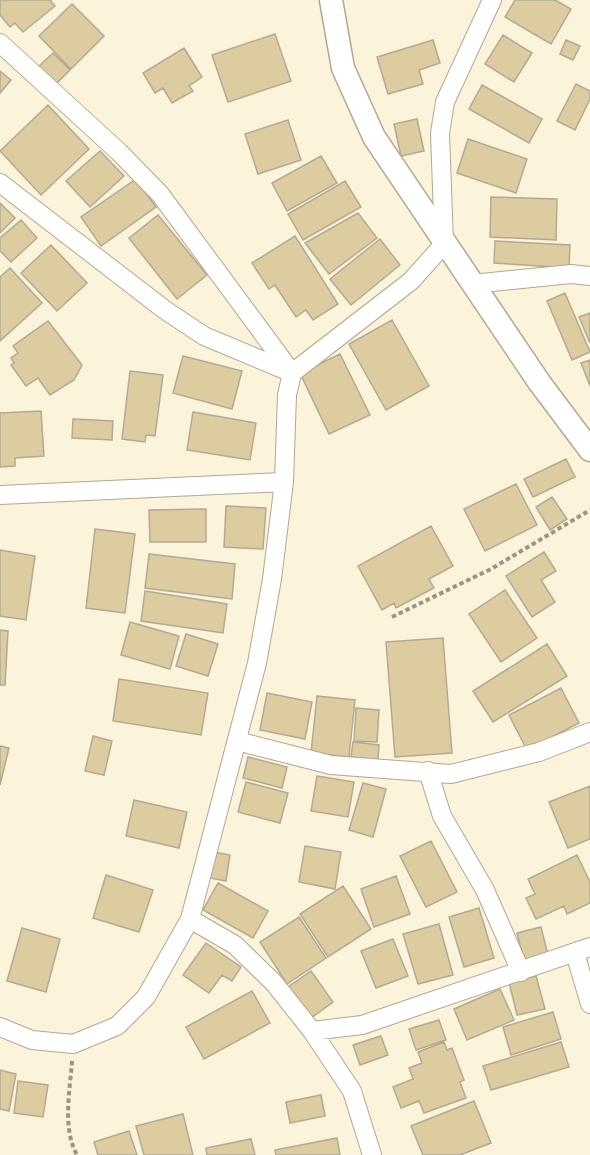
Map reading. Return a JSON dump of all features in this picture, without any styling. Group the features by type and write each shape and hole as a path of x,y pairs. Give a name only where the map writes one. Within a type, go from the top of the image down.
{"street":[{"path":"331,0 343,68 374,137 444,244 590,450"},
{"path":"0,1027 32,1040 73,1044 117,1026 146,997 190,919 257,663 272,579 284,482 287,395 292,373 411,281 444,244 440,133 445,102 492,0"},
{"path":"0,43 119,152 160,195 292,373"},
{"path":"0,183 165,310 204,336 292,373"},
{"path":"472,284 571,274 590,276"},
{"path":"0,495 284,482"},
{"path":"237,741 331,765 451,774 539,752 590,732"},
{"path":"428,771 442,816 485,890 520,972"},
{"path":"190,919 235,945 274,983 312,1031 352,1091 372,1155"},
{"path":"312,1031 362,1025 582,950 590,1004"}],"path":[{"path":"392,617 491,569 590,510"},
{"path":"73,1044 68,1116 72,1147 77,1155"}],"building":[{"path":"0,0 50,0 55,6 23,32 15,23 10,27 0,15"},
{"path":"515,0 555,0 571,9 551,44 505,17"},
{"path":"72,4 104,36 71,69 39,36"},
{"path":"275,34 291,81 228,102 212,55"},
{"path":"503,35 532,53 514,82 485,64"},
{"path":"433,40 440,63 419,70 423,84 388,94 377,57"},
{"path":"566,40 580,46 573,60 560,54"},
{"path":"184,48 202,77 189,86 193,91 172,103 163,88 155,93 143,73"},
{"path":"53,53 70,70 55,85 38,67"},
{"path":"0,71 11,80 0,93"},
{"path":"576,84 590,91 590,99 575,130 557,121"},
{"path":"482,85 542,119 529,143 469,109"},
{"path":"48,105 89,149 41,195 0,151"},
{"path":"417,119 424,151 401,156 394,124"},
{"path":"288,120 301,160 258,174 245,134"},
{"path":"468,139 527,159 516,193 457,173"},
{"path":"100,151 124,176 90,207 66,181"},
{"path":"321,156 337,183 287,211 272,183"},
{"path":"136,179 156,207 101,246 81,217"},
{"path":"345,181 361,207 303,240 288,214"},
{"path":"491,197 557,199 556,240 490,237"},
{"path":"0,203 15,218 0,233"},
{"path":"358,213 377,238 329,274 305,243"},
{"path":"158,215 207,275 177,299 129,238"},
{"path":"21,220 37,238 11,262 0,251 0,238"},
{"path":"295,236 338,304 313,320 306,310 296,317 275,285 269,289 252,263"},
{"path":"380,239 400,265 351,305 330,279"},
{"path":"495,241 570,245 569,268 494,263"},
{"path":"51,245 87,283 57,311 21,273"},
{"path":"10,268 42,303 0,341 0,277"},
{"path":"565,293 590,352 572,360 547,301"},
{"path":"590,313 590,343 579,317"},
{"path":"392,320 429,386 386,410 349,344"},
{"path":"48,321 82,365 74,380 50,395 38,378 26,386 11,365 14,363 11,358 18,353 13,346"},
{"path":"340,354 370,415 329,434 300,373"},
{"path":"183,356 242,371 232,409 173,393"},
{"path":"590,360 590,386 581,363"},
{"path":"130,371 163,375 155,436 146,435 145,442 122,439"},
{"path":"41,411 44,456 15,458 15,466 0,467 0,413"},
{"path":"193,412 256,423 250,460 187,450"},
{"path":"73,419 113,421 112,440 72,438"},
{"path":"566,459 575,477 533,497 524,479"},
{"path":"516,484 537,525 485,551 464,509"},
{"path":"552,497 567,519 550,530 536,507"},
{"path":"226,506 266,508 263,549 224,547"},
{"path":"206,509 206,542 150,542 149,510"},
{"path":"431,526 453,566 429,579 434,588 396,608 394,603 382,610 358,566"},
{"path":"95,529 135,534 125,613 86,608"},
{"path":"0,550 35,556 26,620 0,616"},
{"path":"544,552 556,571 541,580 555,602 532,617 506,576"},
{"path":"149,554 235,564 232,599 145,588"},
{"path":"505,590 537,638 501,662 469,614"},
{"path":"145,591 227,604 223,633 141,621"},
{"path":"130,622 179,636 170,669 121,655"},
{"path":"0,630 8,631 5,685 0,685"},
{"path":"186,634 218,644 208,676 176,666"},
{"path":"443,638 452,753 395,757 386,642"},
{"path":"547,644 567,676 493,722 473,691"},
{"path":"119,679 208,693 201,735 113,721"},
{"path":"561,688 579,723 527,750 509,715"},
{"path":"267,693 312,702 305,739 260,730"},
{"path":"317,696 355,700 349,757 311,753"},
{"path":"356,708 379,710 377,742 354,741"},
{"path":"93,736 112,741 104,775 85,771"},
{"path":"353,742 379,745 378,760 351,757"},
{"path":"0,746 9,748 0,785"},
{"path":"248,757 287,767 282,788 243,778"},
{"path":"317,776 354,782 348,817 311,811"},
{"path":"246,782 288,793 280,823 238,812"},
{"path":"363,783 386,789 373,837 349,830"},
{"path":"590,786 590,839 568,848 549,802"},
{"path":"134,800 187,812 179,848 126,836"},
{"path":"431,841 457,892 426,907 400,856"},
{"path":"305,846 341,852 335,889 299,882"},
{"path":"214,852 230,855 226,881 210,878"},
{"path":"577,855 590,882 590,903 567,914 564,906 536,919 526,898 535,894 528,879"},
{"path":"106,875 153,890 139,932 93,918"},
{"path":"396,876 410,914 374,927 361,889"},
{"path":"218,883 268,911 253,938 203,910"},
{"path":"343,886 371,929 328,957 300,914"},
{"path":"479,908 494,958 464,967 449,917"},
{"path":"299,917 326,958 287,984 260,942"},
{"path":"439,924 453,975 418,984 403,934"},
{"path":"541,927 548,955 524,961 517,933"},
{"path":"22,928 60,939 46,992 7,981"},
{"path":"393,939 408,976 376,988 361,951"},
{"path":"206,943 241,967 232,981 222,975 209,993 183,975"},
{"path":"311,971 333,1002 307,1021 285,989"},
{"path":"536,976 545,1009 517,1015 509,982"},
{"path":"500,989 514,1020 467,1040 454,1009"},
{"path":"252,991 270,1023 204,1059 186,1027"},
{"path":"553,1012 561,1039 511,1055 503,1027"},
{"path":"439,1020 446,1040 416,1050 409,1029"},
{"path":"381,1036 388,1055 360,1065 353,1045"},
{"path":"444,1042 447,1050 452,1048 464,1080 460,1082 466,1098 424,1113 419,1101 401,1108 393,1087 413,1079 409,1068 422,1063 418,1052"},
{"path":"561,1042 569,1067 491,1090 483,1066"},
{"path":"0,1070 16,1074 9,1111 0,1109"},
{"path":"18,1081 48,1085 43,1117 14,1113"},
{"path":"321,1095 325,1116 290,1123 286,1102"},
{"path":"474,1101 491,1143 460,1155 423,1155 411,1126"},
{"path":"183,1114 193,1155 144,1155 136,1126"},
{"path":"129,1131 137,1155 98,1155 94,1142"},
{"path":"337,1138 340,1155 276,1155 275,1150"},
{"path":"251,1139 255,1155 207,1155 206,1148"}]}
